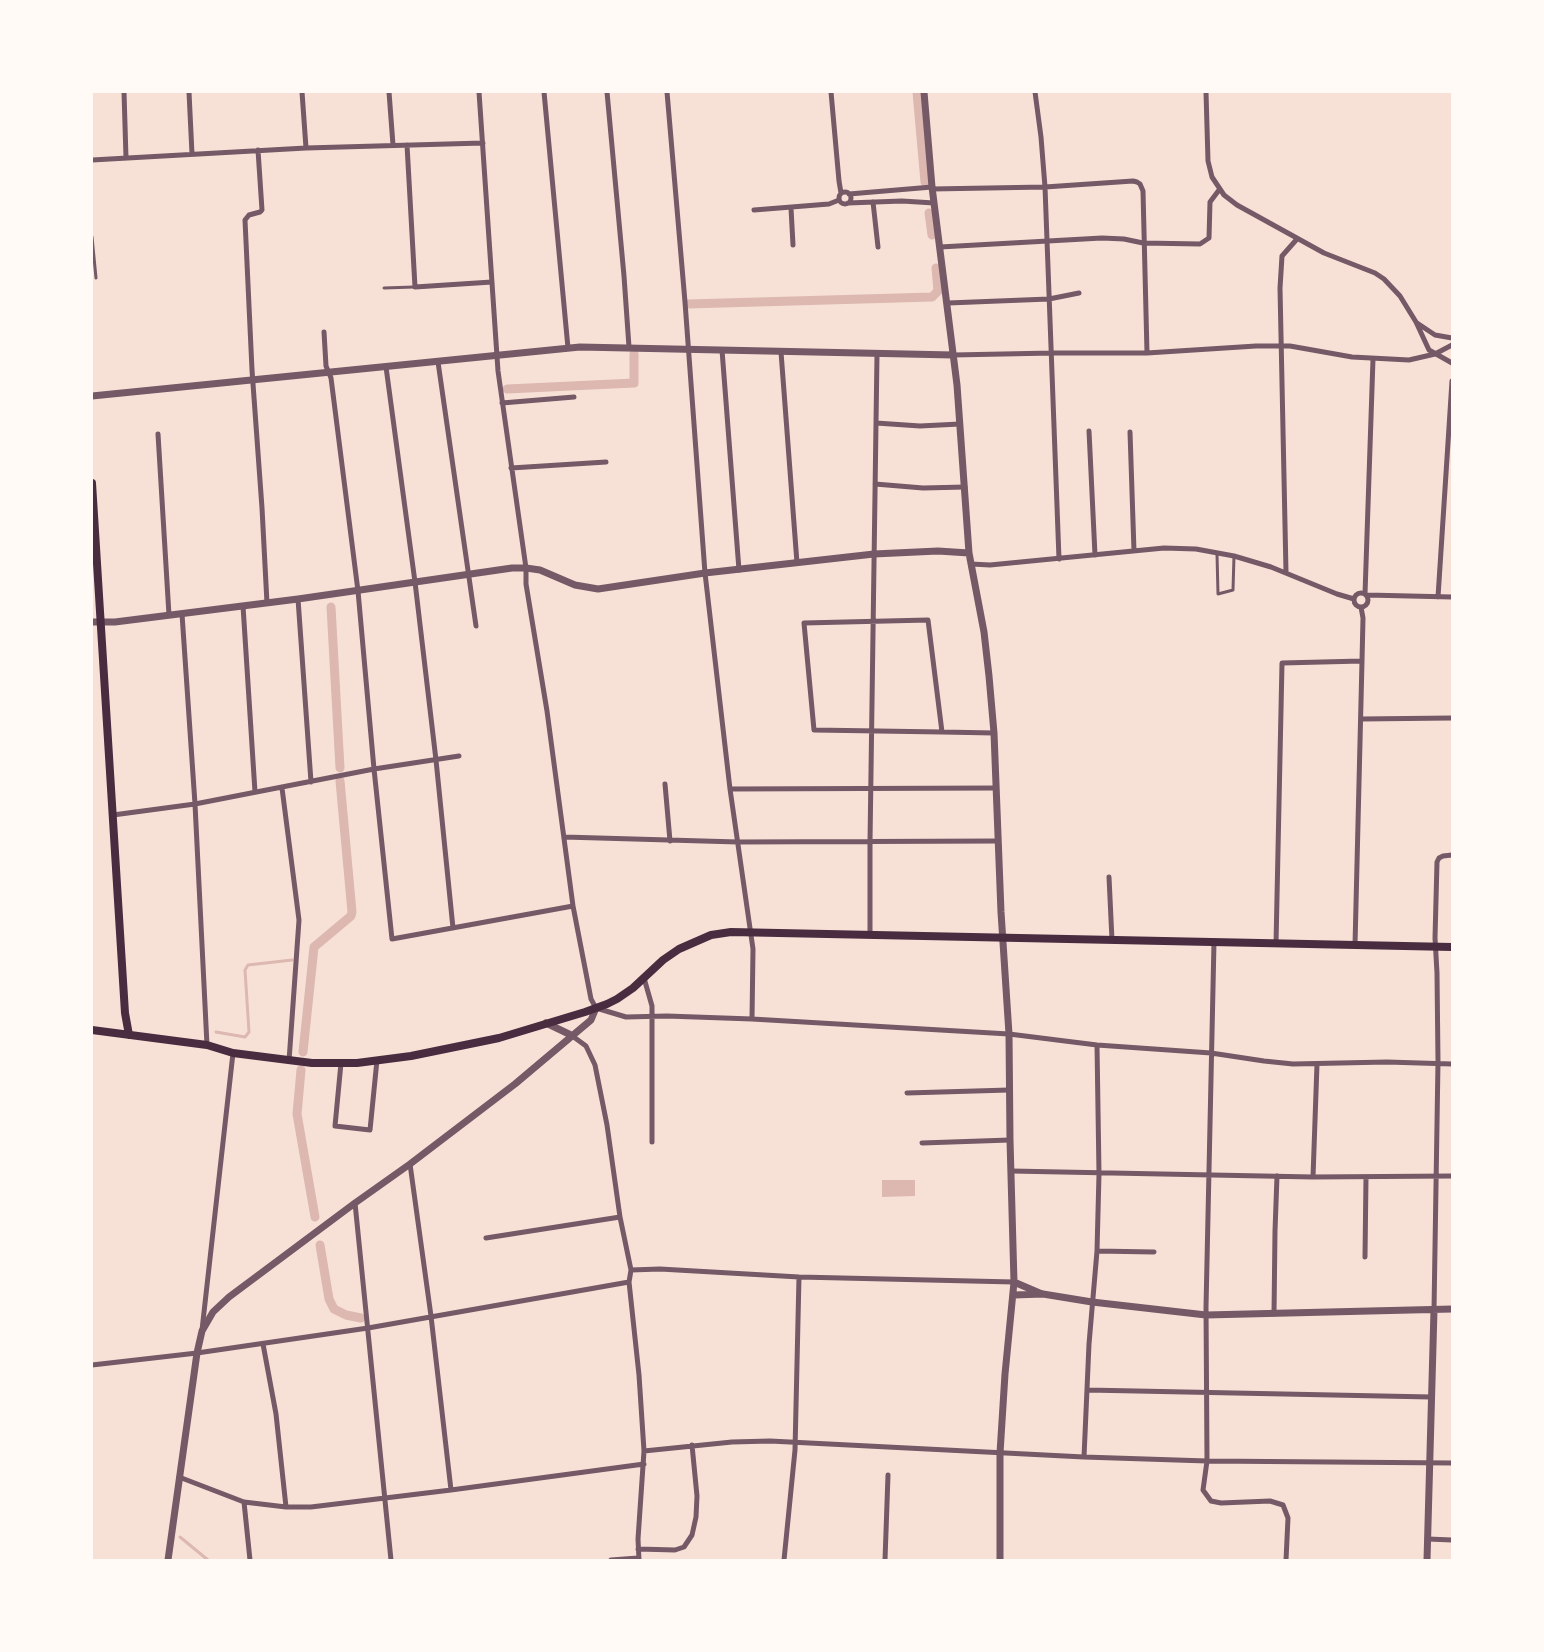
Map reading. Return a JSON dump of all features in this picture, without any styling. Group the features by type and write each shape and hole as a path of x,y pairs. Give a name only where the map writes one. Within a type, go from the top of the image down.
{"main road":[{"path":"92,483 96,622 129,1035"},
{"path":"92,1030 207,1046 233,1053 326,1064 411,1056 499,1038 596,1008 617,999 633,988 671,954 699,939 722,932 1452,948"}],"street":[{"path":"124,92 126,158"},
{"path":"189,92 192,154"},
{"path":"302,92 306,148"},
{"path":"389,92 393,146"},
{"path":"479,92 496,355 502,403 573,906 591,999 596,1008 626,1017 752,1019 1009,1034 1097,1045 1211,1053 1264,1061 1317,1064 1387,1062 1452,1064"},
{"path":"544,92 568,348"},
{"path":"607,92 629,347"},
{"path":"667,92 705,573 730,789 753,949 752,1019"},
{"path":"831,92 841,193 839,200"},
{"path":"924,92 932,188 948,303 960,424 969,553 985,643 994,732 1009,1034 1014,1282 1000,1453 1000,1560"},
{"path":"1035,92 1046,187 1059,559"},
{"path":"1206,92 1208,161 1212,177 1220,190 1237,205 1298,239 1384,279 1400,296 1429,350 1452,363"},
{"path":"92,160 306,148 483,144"},
{"path":"407,145 415,287 492,282"},
{"path":"258,150 261,211 249,215 245,220 267,603"},
{"path":"841,193 1137,182 1143,191 1147,353"},
{"path":"940,247 1102,238 1143,243 1200,244 1208,240 1210,236 1210,202 1220,190"},
{"path":"848,203 851,199 849,194"},
{"path":"839,200 843,204 902,201 934,203"},
{"path":"754,210 830,204 839,200"},
{"path":"873,202 878,247"},
{"path":"791,208 793,245"},
{"path":"1286,572 1281,259 1298,239"},
{"path":"948,303 1049,299 1078,293"},
{"path":"1416,322 1435,335 1452,338"},
{"path":"324,332 326,366 330,373 358,591 374,769 393,939 573,906"},
{"path":"92,396 568,348 629,347 953,355 1147,353 1281,346 1300,347 1352,357 1409,360 1435,354 1452,345"},
{"path":"722,350 739,570"},
{"path":"781,352 797,563"},
{"path":"870,934 877,354"},
{"path":"1361,607 1367,604 1368,599 1366,594 1373,359"},
{"path":"438,362 476,626"},
{"path":"386,367 415,582 453,928"},
{"path":"1438,597 1452,381"},
{"path":"502,403 574,397"},
{"path":"876,423 920,426 960,424"},
{"path":"1089,431 1095,555"},
{"path":"1130,432 1134,551"},
{"path":"158,434 169,615"},
{"path":"511,468 606,462"},
{"path":"874,484 923,488 965,487"},
{"path":"1445,487 1452,488"},
{"path":"971,564 990,565 1177,547 1234,556 1286,572 1354,599 1361,607 1363,618 1355,945"},
{"path":"96,622 115,622 298,599 512,568 540,570 575,585 608,588 705,573 874,554 938,551 969,553"},
{"path":"1354,599 1361,592 1452,597"},
{"path":"298,599 310,782"},
{"path":"243,606 255,792"},
{"path":"182,614 195,804 207,1046"},
{"path":"942,732 928,620 804,623 814,730 942,732 994,732"},
{"path":"1276,944 1282,663 1362,661"},
{"path":"1361,719 1452,718"},
{"path":"113,815 195,804 374,769 459,756"},
{"path":"666,784 669,841"},
{"path":"282,788 299,920 289,1060"},
{"path":"730,789 996,788"},
{"path":"564,837 738,842 998,841"},
{"path":"1427,1560 1438,1062 1437,862 1443,856 1452,855"},
{"path":"1109,877 1112,940"},
{"path":"1214,942 1206,1315 1207,1461 1203,1490 1211,1501 1221,1503 1270,1501 1283,1505 1288,1518 1287,1560"},
{"path":"644,978 651,998 652,1016 652,1142"},
{"path":"617,999 619,1012 626,1017"},
{"path":"202,1331 213,1312 229,1297 515,1084 591,1020 596,1008"},
{"path":"546,1023 571,1035 586,1046 595,1065 631,1270 629,1282 644,1451 639,1559 611,1560"},
{"path":"1084,1457 1097,1251 1099,1174 1097,1045"},
{"path":"168,1560 202,1331 233,1053"},
{"path":"341,1063 336,1126 370,1130 377,1060"},
{"path":"1313,1177 1317,1064"},
{"path":"907,1093 1009,1090"},
{"path":"922,1143 1010,1140"},
{"path":"410,1164 451,1490"},
{"path":"1011,1172 1313,1177 1452,1176"},
{"path":"1274,1314 1277,1176"},
{"path":"1365,1257 1366,1177"},
{"path":"355,1203 391,1560"},
{"path":"486,1238 620,1217"},
{"path":"1097,1251 1154,1252"},
{"path":"631,1270 660,1269 799,1277 1014,1282 1043,1294"},
{"path":"784,1560 795,1442 799,1277"},
{"path":"92,1365 197,1353 368,1328 629,1282"},
{"path":"1014,1295 1043,1294 1206,1315 1452,1310"},
{"path":"263,1344 276,1414 286,1507"},
{"path":"1087,1390 1431,1397"},
{"path":"644,1451 732,1442 795,1442 1207,1461 1452,1463"},
{"path":"638,1549 675,1550 684,1547 692,1535 697,1496 692,1445"},
{"path":"179,1477 244,1502 286,1507 311,1507 644,1464"},
{"path":"885,1560 888,1475"},
{"path":"244,1502 250,1560"},
{"path":"1428,1539 1452,1540"}],"lane":[{"path":"92,237 96,278"},
{"path":"384,288 415,287"},
{"path":"1217,552 1218,594 1233,590 1234,556"}],"shaded area":[{"path":"882,1180 915,1180 915,1196 882,1197"}],"waterway":[{"path":"917,92 925,182"},
{"path":"929,213 932,235"},
{"path":"688,304 932,297 938,291 936,268"},
{"path":"507,389 634,383 634,354"},
{"path":"331,607 340,768"},
{"path":"303,1052 314,947 351,916 352,912 340,781"},
{"path":"216,1032 245,1037 249,1032 245,970 248,965 292,960"},
{"path":"301,1070 297,1114 315,1217"},
{"path":"320,1245 329,1299 334,1309 346,1315 361,1318"},
{"path":"180,1537 208,1560"}]}
